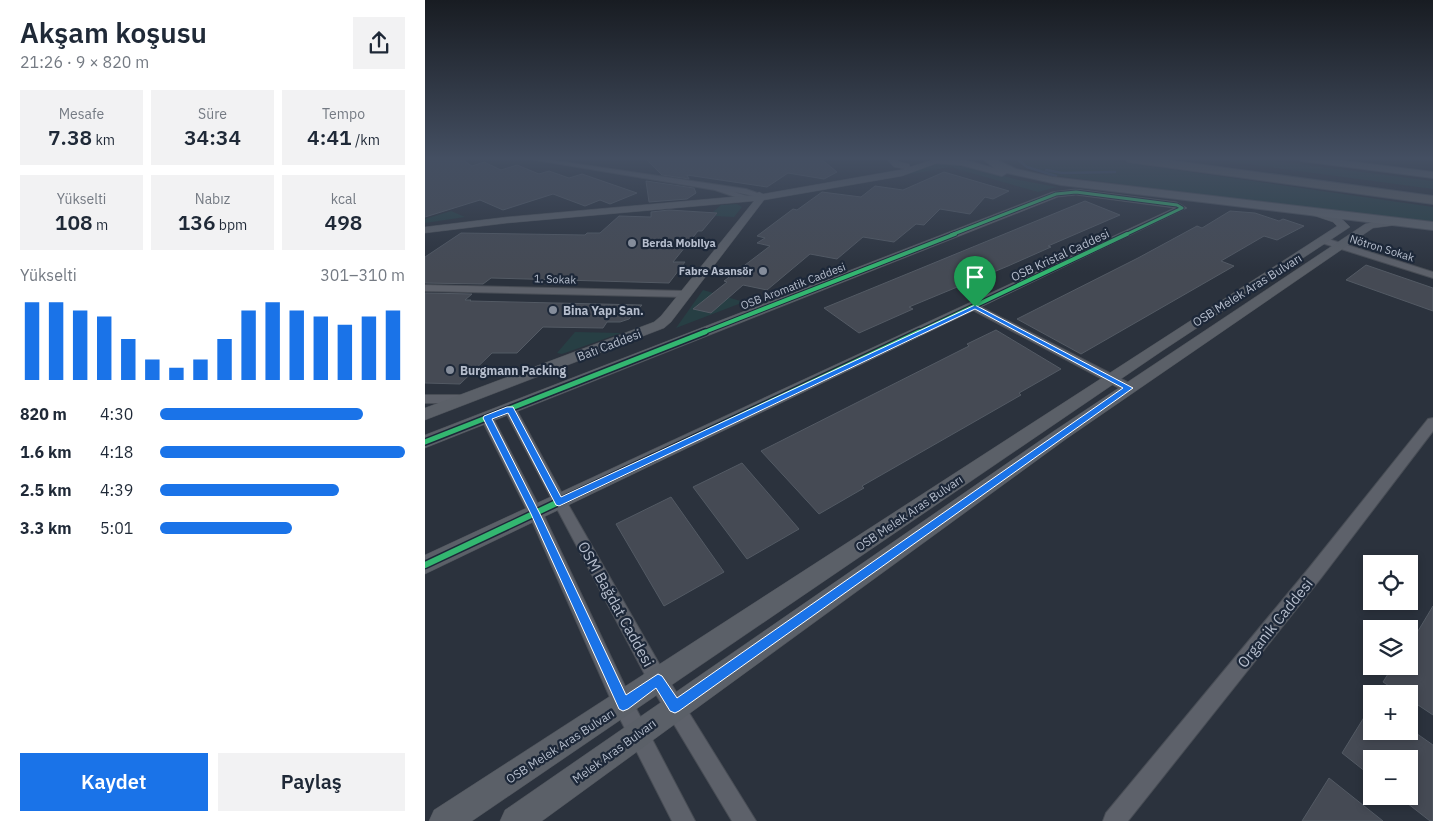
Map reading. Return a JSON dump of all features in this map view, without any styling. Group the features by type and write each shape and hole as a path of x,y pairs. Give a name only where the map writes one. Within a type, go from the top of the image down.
{"highway":[{"path":"1406,196 1433,200"}],"main road":[{"path":"1181,196 1433,226"}],"street":[{"path":"733,196 744,202"},
{"path":"425,228 744,202 758,196"},
{"name":"Batı Caddesi","path":"425,409 465,399 647,330 666,319 685,294 744,202 759,202 759,196"},
{"name":"OSB Aromatik Caddesi","path":"425,442 1050,196"},
{"name":"OSB Aromatik Caddesi","path":"1110,196 1177,205"},
{"name":"OSB Kristal Caddesi","path":"425,565 1181,209 1177,205"},
{"name":"OSB Melek Aras Bulvarı","path":"445,821 658,680 1332,244 1344,227 1337,220 1313,212"},
{"path":"1332,244 1374,224 1410,223"},
{"name":"Nötron Sokak","path":"1332,244 1433,275"},
{"name":"1. Sokak","path":"425,288 685,294"},
{"path":"975,307 1119,383"},
{"path":"647,330 663,348"},
{"name":"Melek Aras Bulvarı","path":"516,821 639,735 647,727 1119,383"},
{"name":"OSM Bağdat Caddesi","path":"510,409 559,502 658,680 745,821"},
{"path":"487,418 535,514 623,704 684,821"},
{"name":"Organik Caddesi","path":"1114,821 1315,573 1433,422"}],"green space":[{"path":"1220,196 1359,196 1433,207 1433,223"},
{"path":"737,204 742,207 734,217 715,216 718,213 713,212 721,205"},
{"path":"451,211 465,217 425,223 425,219"},
{"path":"703,290 744,302 676,328"},
{"path":"575,332 621,333 562,354 557,353"}],"building":[{"path":"425,196 546,196 503,210 480,200 425,217"},
{"path":"559,196 629,196 610,204 600,200 585,206"},
{"path":"648,196 691,196 687,199 649,202"},
{"path":"816,196 998,196 993,199 985,197 970,214 940,209 924,225 916,224 894,242 863,237 837,259 810,254 767,290 743,285 711,313 693,309 727,282 724,281 770,246 757,243 765,238 757,236 793,209 797,210"},
{"path":"1085,201 1120,215 1048,246 1051,247 1008,266 909,307 913,309 859,333 824,308"},
{"path":"669,210 717,213 702,231 698,231 673,262 685,262 669,283 491,278 483,284 425,283 425,257 461,233 585,235 587,233 600,233 619,216 651,217 651,212"},
{"path":"1230,211 1255,213 1279,221 1283,219 1304,226 1277,240 1264,236 1221,261 1234,266 1081,354 1017,319 1197,226 1202,228"},
{"path":"1366,265 1433,288 1433,311 1346,280"},
{"path":"425,293 472,294 465,300 470,301 642,305 629,319 620,322 607,322 603,328 543,327 517,353 492,353 460,384 425,383"},
{"path":"996,330 1061,369 1019,393 1021,395 862,486 864,488 819,514 761,451 969,346 967,344"},
{"path":"742,463 799,529 747,559 693,487"},
{"path":"671,497 724,572 664,606 616,524"},
{"path":"1433,606 1433,715 1418,705 1418,685 1388,685 1383,682 1387,675 1418,675 1418,631"},
{"path":"1363,719 1363,740 1418,740 1418,734 1433,745 1433,821 1430,821 1410,805 1418,805 1418,750 1363,750 1363,770 1342,753"},
{"path":"1329,778 1383,821 1302,821"}],"cycle path":[{"path":"425,442 1050,196"},
{"path":"425,565 1182,208 1177,205 1110,196"}],"place":[{"name":"Berda Mobilya","path":"632,243"},
{"name":"Fabre Asansör","path":"763,271"},
{"name":"Bina Yapı San.","path":"553,310"},
{"name":"Burgmann Packing","path":"450,370"}],"route":[{"path":"975,307 1129,388 675,707 658,680 623,704 535,514 487,418 510,409 559,502 975,307"}]}
